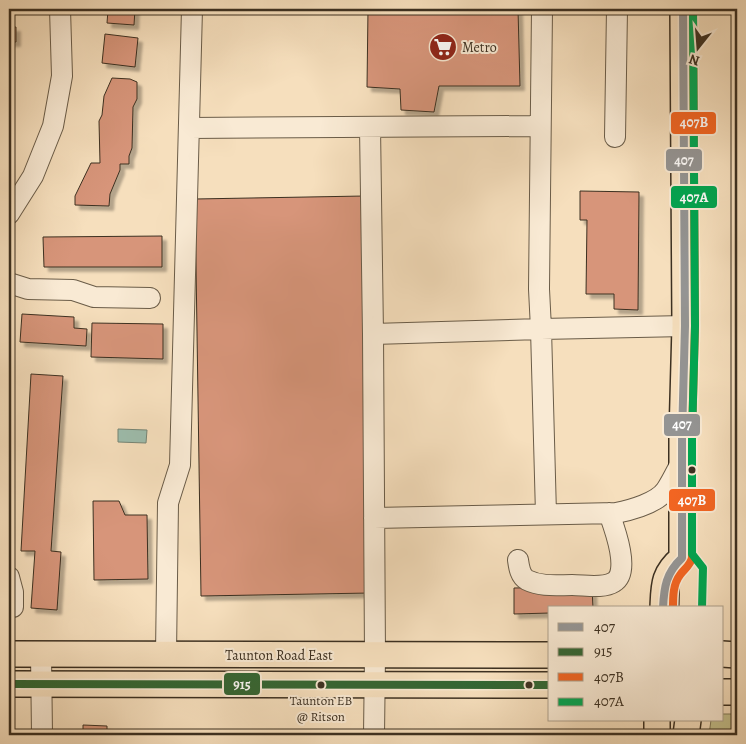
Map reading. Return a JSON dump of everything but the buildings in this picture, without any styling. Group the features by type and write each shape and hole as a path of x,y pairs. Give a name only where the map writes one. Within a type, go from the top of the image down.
{"main road":[{"path":"683,9 685,326 682,558 693,570 692,606"},
{"path":"663,606 664,580 682,558"},
{"name":"Taunton Road East","path":"9,654 548,655"},
{"path":"724,654 737,655"},
{"path":"9,684 548,685"},
{"path":"724,692 737,692"},
{"path":"657,722 657,735"},
{"path":"686,735 688,722"}],"street":[{"path":"9,214 33,176 52,126 62,76 60,9"},
{"path":"166,654 168,503 180,465 192,9"},
{"path":"542,9 539,312 546,514"},
{"path":"615,137 617,9"},
{"path":"189,128 540,125"},
{"path":"370,127 374,334 374,735"},
{"path":"9,284 28,289 73,290 94,297 150,298"},
{"path":"374,334 685,326"},
{"path":"374,518 612,513 632,510 649,502 665,491 682,461"},
{"path":"518,560 520,570 525,579 540,585 604,586 615,582 619,576 622,559 612,513"},
{"path":"9,577 13,592 13,607"},
{"path":"40,654 42,735"}],"shaded area":[{"path":"118,429 147,430 146,443 118,442"},
{"path":"724,714 737,714 737,735 709,735 711,722 724,722"}],"transit line":[{"name":"407","path":"663,606 664,593 669,575 682,558 682,436 685,326 683,9"},
{"name":"407B","path":"673,606 676,582 692,558 692,436 695,326 693,9"},
{"name":"407A","path":"693,9 695,326 692,436 692,554 703,568 702,606"},
{"name":"915","path":"9,684 548,685"}],"place":[{"name":"Metro","path":"443,47"},
{"name":"Taunton EB @ Ritson","path":"321,685"}]}
